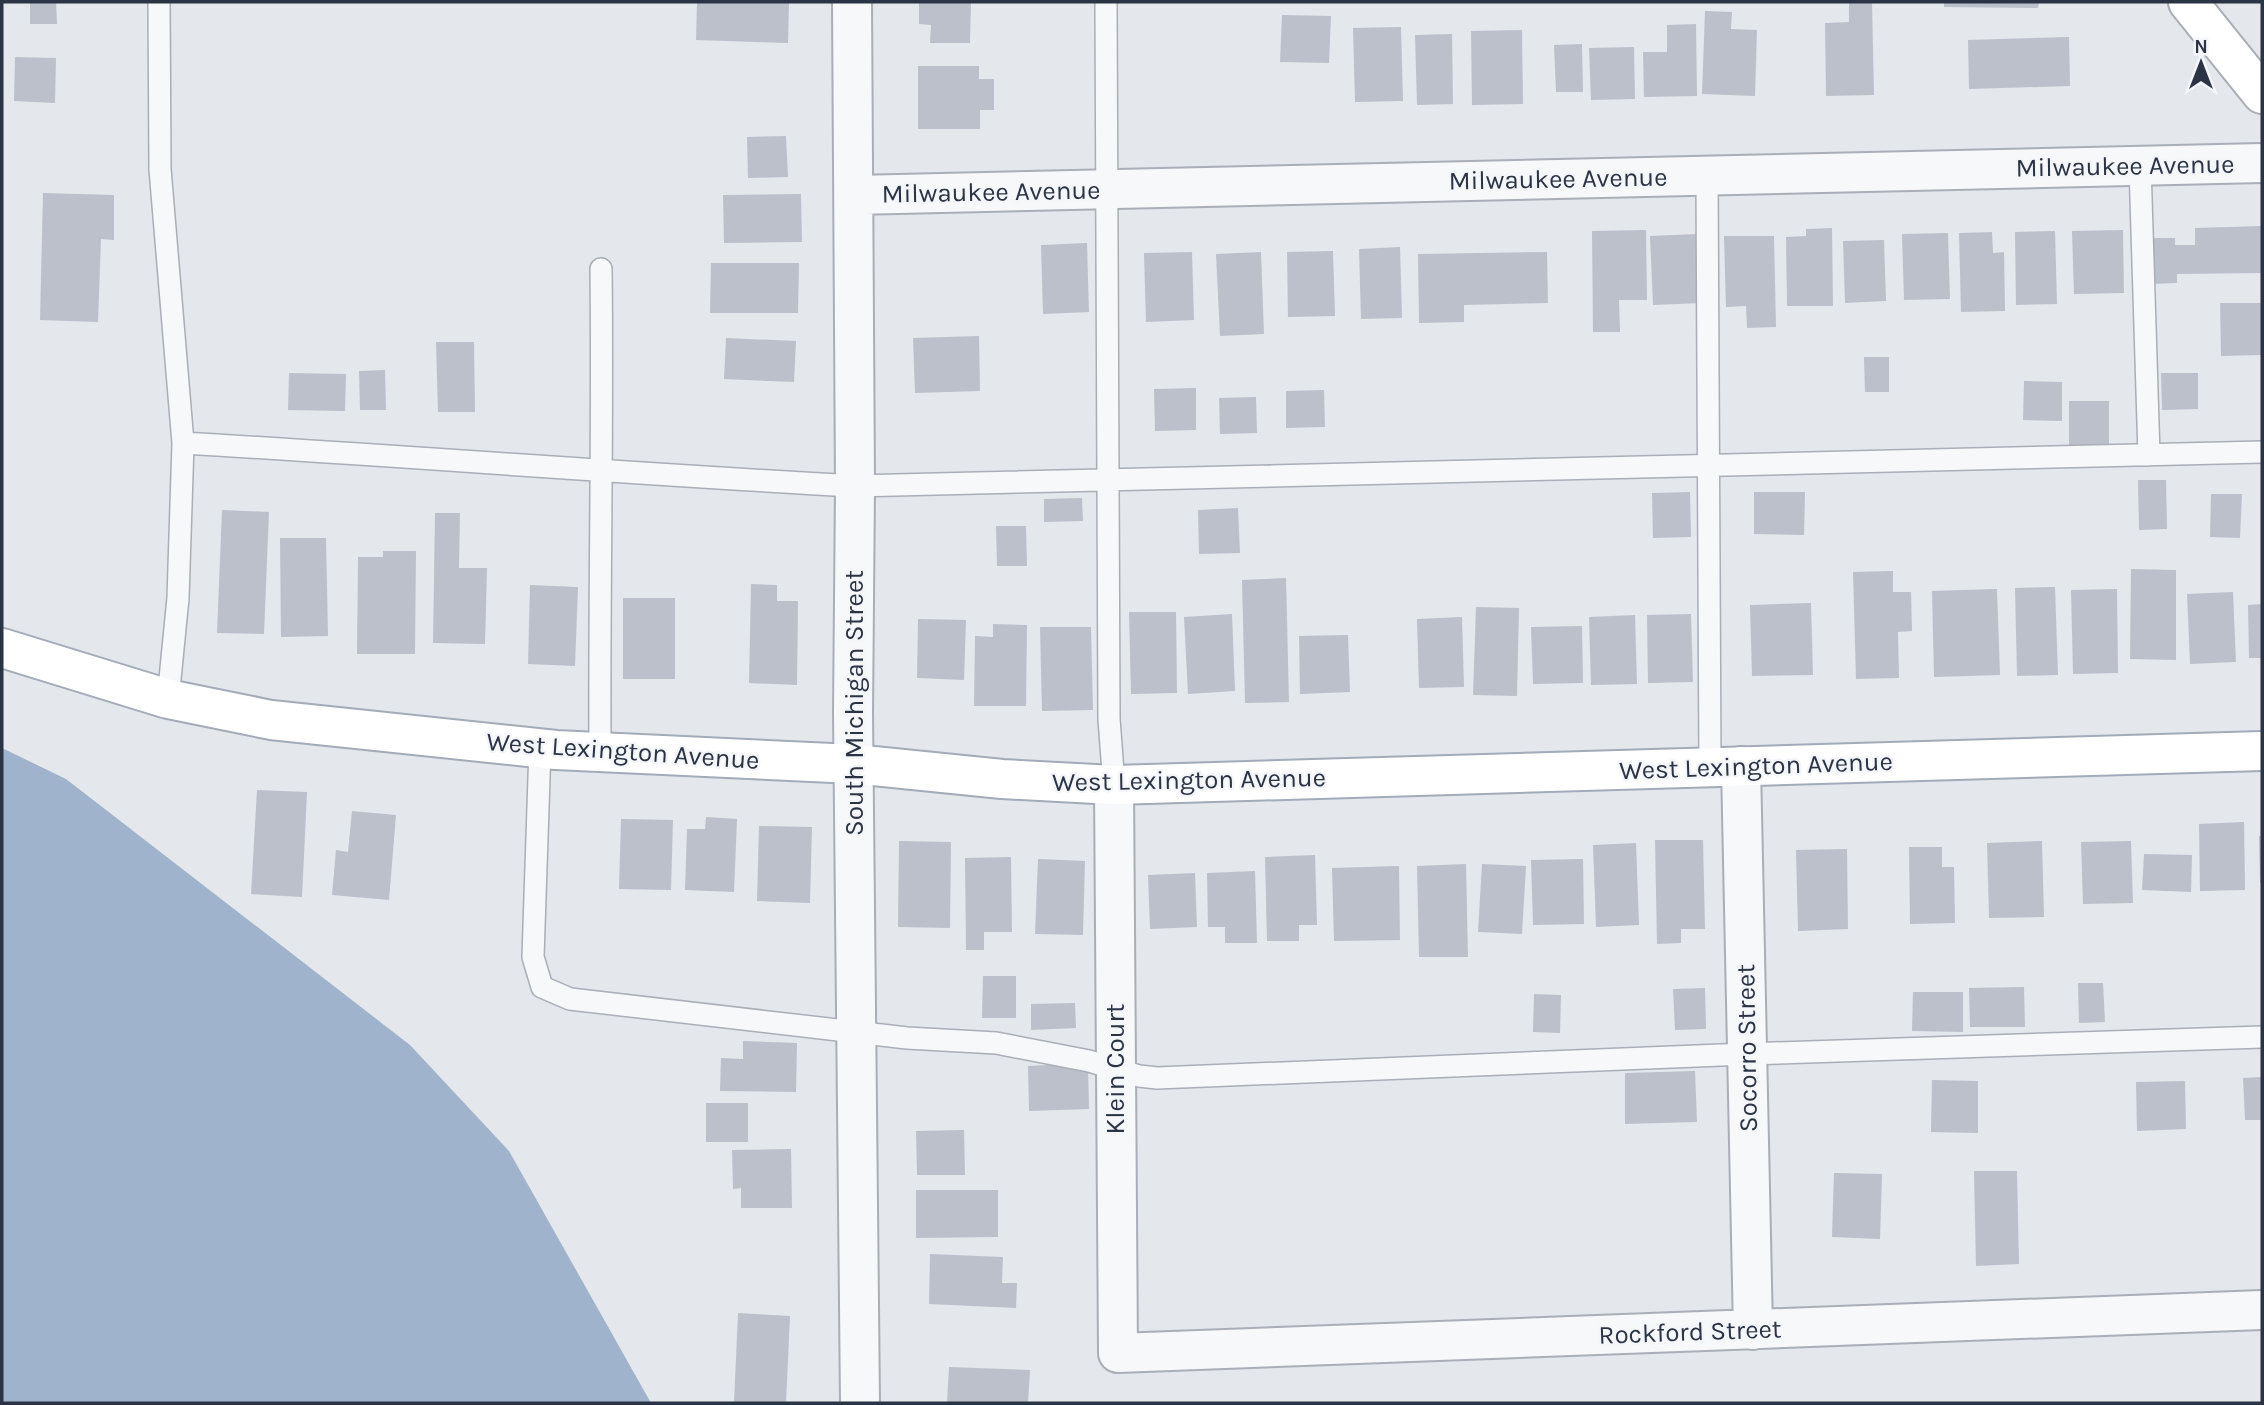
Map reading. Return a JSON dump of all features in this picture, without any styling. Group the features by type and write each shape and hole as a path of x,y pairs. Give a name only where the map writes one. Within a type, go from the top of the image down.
{"main road":[{"path":"2188,2 2262,94"},
{"name":"West Lexington Avenue","path":"2,648 169,699 271,720 540,748 853,764 1002,779 1114,785 2262,751"}],"street":[{"name":"South Michigan Street","path":"852,2 855,486 853,764 860,1403"},
{"name":"Milwaukee Avenue","path":"853,195 2262,163"},
{"name":"Socorro Street","path":"1726,766 1746,1054 1754,1330"},
{"name":"Klein Court","path":"1114,785 1118,1353"},
{"name":"Rockford Street","path":"1118,1353 2262,1310"}],"lane":[{"path":"159,2 160,169 183,443 178,598 169,699"},
{"path":"1106,2 1109,719 1114,785"},
{"path":"2140,166 2149,455"},
{"path":"1707,176 1710,466 1726,766"},
{"path":"600,752 599,496 603,443 601,269"},
{"path":"183,443 855,486 2262,452"},
{"path":"540,748 533,957 542,987 570,999 907,1038 996,1043 1157,1078 1746,1054 2262,1037"}],"water":[{"path":"2,748 66,779 410,1045 509,1151 651,1403 2,1403"}],"building":[{"path":"30,2 56,2 57,24 30,24"},
{"path":"697,2 789,2 788,43 696,40"},
{"path":"919,2 971,2 970,43 930,43 931,25 919,24"},
{"path":"1849,2 1872,2 1874,95 1826,96 1825,23 1849,22"},
{"path":"1944,2 2039,2 2038,8 1944,7"},
{"path":"1705,11 1732,12 1731,29 1757,30 1755,96 1702,94"},
{"path":"1282,15 1331,16 1329,63 1280,62"},
{"path":"1696,24 1697,96 1644,97 1643,52 1667,52 1667,25"},
{"path":"1401,27 1403,101 1355,102 1353,28"},
{"path":"1522,30 1523,104 1472,105 1471,31"},
{"path":"1452,34 1453,104 1417,105 1415,35"},
{"path":"2069,37 2070,86 1969,89 1968,40"},
{"path":"1582,44 1583,92 1556,92 1554,45"},
{"path":"1634,47 1635,99 1591,100 1589,48"},
{"path":"15,57 56,58 55,103 14,101"},
{"path":"918,66 979,66 979,79 994,79 994,110 980,110 980,129 918,129"},
{"path":"786,136 788,177 748,178 747,137"},
{"path":"43,193 114,195 114,240 101,239 98,322 40,320"},
{"path":"801,194 802,242 724,243 723,195"},
{"path":"2262,226 2262,273 2177,274 2177,283 2152,284 2151,238 2175,238 2175,245 2195,245 2195,228"},
{"path":"1832,228 1833,306 1787,306 1786,237 1806,236 1806,229"},
{"path":"1646,230 1647,300 1619,300 1620,332 1593,332 1592,231"},
{"path":"2123,230 2124,293 2074,294 2072,231"},
{"path":"2055,231 2057,304 2016,305 2015,232"},
{"path":"1992,232 1993,253 2004,252 2005,311 1961,312 1959,233"},
{"path":"1948,233 1950,299 1904,300 1902,234"},
{"path":"1698,234 1701,303 1653,305 1650,236"},
{"path":"1724,236 1774,236 1776,327 1747,328 1746,306 1726,307"},
{"path":"1884,240 1886,301 1845,303 1843,241"},
{"path":"1087,243 1089,312 1043,314 1041,245"},
{"path":"1400,247 1402,318 1361,319 1359,249"},
{"path":"1333,251 1335,316 1288,317 1287,252"},
{"path":"1192,252 1194,320 1146,322 1144,253"},
{"path":"1261,252 1264,334 1220,336 1216,254"},
{"path":"1547,252 1548,303 1464,305 1464,322 1419,323 1418,254"},
{"path":"711,263 799,263 798,313 710,313"},
{"path":"2220,303 2262,303 2262,355 2221,356"},
{"path":"979,336 980,391 915,393 913,338"},
{"path":"726,338 796,341 794,382 724,379"},
{"path":"436,342 474,342 475,412 438,412"},
{"path":"1864,357 1889,357 1889,392 1865,392"},
{"path":"385,370 386,410 360,410 359,371"},
{"path":"289,373 346,374 345,411 288,410"},
{"path":"2161,373 2198,373 2198,409 2162,410"},
{"path":"2024,381 2062,382 2062,421 2023,420"},
{"path":"1196,388 1196,430 1155,431 1154,389"},
{"path":"1324,390 1325,427 1286,428 1286,391"},
{"path":"1256,397 1257,433 1220,434 1219,398"},
{"path":"2069,401 2109,401 2109,446 2069,446"},
{"path":"2138,480 2166,480 2167,529 2139,530"},
{"path":"1690,492 1691,537 1653,538 1652,493"},
{"path":"1754,492 1805,492 1804,535 1754,534"},
{"path":"2211,494 2242,494 2240,538 2210,537"},
{"path":"1082,498 1083,521 1044,522 1044,499"},
{"path":"1238,508 1240,553 1199,554 1198,510"},
{"path":"222,510 269,512 264,634 217,633"},
{"path":"435,513 460,513 459,568 487,568 485,644 433,643"},
{"path":"996,526 1026,526 1027,566 997,566"},
{"path":"280,538 326,538 328,636 281,637"},
{"path":"383,551 416,551 415,654 357,654 358,557 383,557"},
{"path":"2131,569 2176,570 2176,660 2130,659"},
{"path":"1893,571 1893,592 1911,592 1912,631 1898,632 1899,678 1856,679 1853,572"},
{"path":"1286,578 1289,702 1245,703 1242,580"},
{"path":"751,584 777,585 777,601 798,601 797,685 749,683"},
{"path":"530,585 578,587 575,666 528,664"},
{"path":"2055,587 2058,675 2017,676 2015,588"},
{"path":"1997,589 2000,675 1934,677 1932,591"},
{"path":"2117,589 2118,673 2073,674 2071,590"},
{"path":"2233,592 2236,662 2190,664 2187,594"},
{"path":"623,598 675,598 675,679 623,679"},
{"path":"1811,603 1813,675 1752,676 1750,605"},
{"path":"2262,604 2262,658 2249,658 2248,605"},
{"path":"1476,607 1519,608 1517,696 1473,695"},
{"path":"1129,612 1176,612 1177,693 1131,694"},
{"path":"1232,614 1235,691 1188,694 1184,617"},
{"path":"1691,614 1693,682 1648,683 1647,615"},
{"path":"1635,615 1637,684 1591,685 1589,617"},
{"path":"1462,617 1464,687 1419,688 1417,619"},
{"path":"918,619 966,620 964,680 917,678"},
{"path":"993,624 1027,625 1026,706 974,706 975,636 993,637"},
{"path":"1582,626 1583,683 1533,684 1531,627"},
{"path":"1040,627 1091,627 1093,710 1042,711"},
{"path":"1348,635 1350,692 1300,694 1299,636"},
{"path":"257,790 307,792 302,897 251,894"},
{"path":"352,811 396,815 389,900 332,895 336,850 348,852"},
{"path":"706,817 737,819 734,892 685,890 687,829 705,829"},
{"path":"621,819 673,820 671,890 619,889"},
{"path":"2244,822 2245,890 2200,891 2199,824"},
{"path":"759,826 812,827 810,903 757,901"},
{"path":"2259,836 2262,836 2262,883 2260,883"},
{"path":"1655,840 1703,840 1705,929 1681,929 1681,943 1657,944"},
{"path":"899,841 951,842 950,928 898,927"},
{"path":"2042,841 2044,917 1989,918 1987,843"},
{"path":"2131,841 2133,903 2083,904 2081,842"},
{"path":"1636,843 1639,925 1596,927 1593,845"},
{"path":"1909,847 1942,847 1942,867 1954,867 1955,923 1910,924"},
{"path":"1847,849 1848,929 1798,931 1796,850"},
{"path":"2144,854 2192,855 2191,892 2142,890"},
{"path":"1315,855 1317,925 1299,925 1299,941 1267,941 1265,857"},
{"path":"1011,857 1012,932 984,932 984,950 966,950 965,858"},
{"path":"1038,859 1085,861 1083,935 1035,934"},
{"path":"1583,859 1584,924 1533,925 1531,860"},
{"path":"1466,864 1468,957 1419,957 1417,866"},
{"path":"1482,864 1526,866 1522,934 1478,932"},
{"path":"1399,866 1400,940 1334,941 1332,868"},
{"path":"1255,871 1257,943 1225,943 1225,927 1208,927 1207,873"},
{"path":"1195,873 1197,927 1150,929 1148,875"},
{"path":"983,976 1016,976 1016,1018 982,1018"},
{"path":"2078,983 2103,983 2105,1022 2079,1023"},
{"path":"2024,987 2025,1027 1970,1027 1969,988"},
{"path":"1705,988 1706,1029 1675,1030 1673,989"},
{"path":"1913,992 1963,992 1963,1032 1912,1031"},
{"path":"1534,994 1561,995 1560,1033 1533,1032"},
{"path":"1075,1003 1076,1028 1031,1030 1031,1004"},
{"path":"743,1041 797,1043 796,1092 720,1091 721,1058 743,1059"},
{"path":"1088,1063 1089,1109 1029,1111 1028,1066"},
{"path":"1695,1071 1697,1122 1625,1124 1625,1073"},
{"path":"2262,1077 2262,1120 2245,1120 2243,1078"},
{"path":"1932,1080 1978,1081 1978,1133 1931,1132"},
{"path":"2185,1081 2186,1129 2137,1131 2136,1082"},
{"path":"706,1103 748,1103 748,1142 706,1142"},
{"path":"964,1130 965,1175 917,1175 916,1131"},
{"path":"791,1149 792,1208 741,1208 741,1188 733,1189 732,1150"},
{"path":"1974,1171 2017,1171 2019,1264 1976,1266"},
{"path":"1834,1173 1882,1174 1880,1239 1832,1237"},
{"path":"916,1190 998,1190 998,1237 916,1238"},
{"path":"930,1254 1003,1257 1002,1283 1017,1283 1016,1308 929,1304"},
{"path":"738,1313 790,1316 786,1403 734,1403"},
{"path":"949,1367 1030,1370 1028,1403 947,1403"}]}
